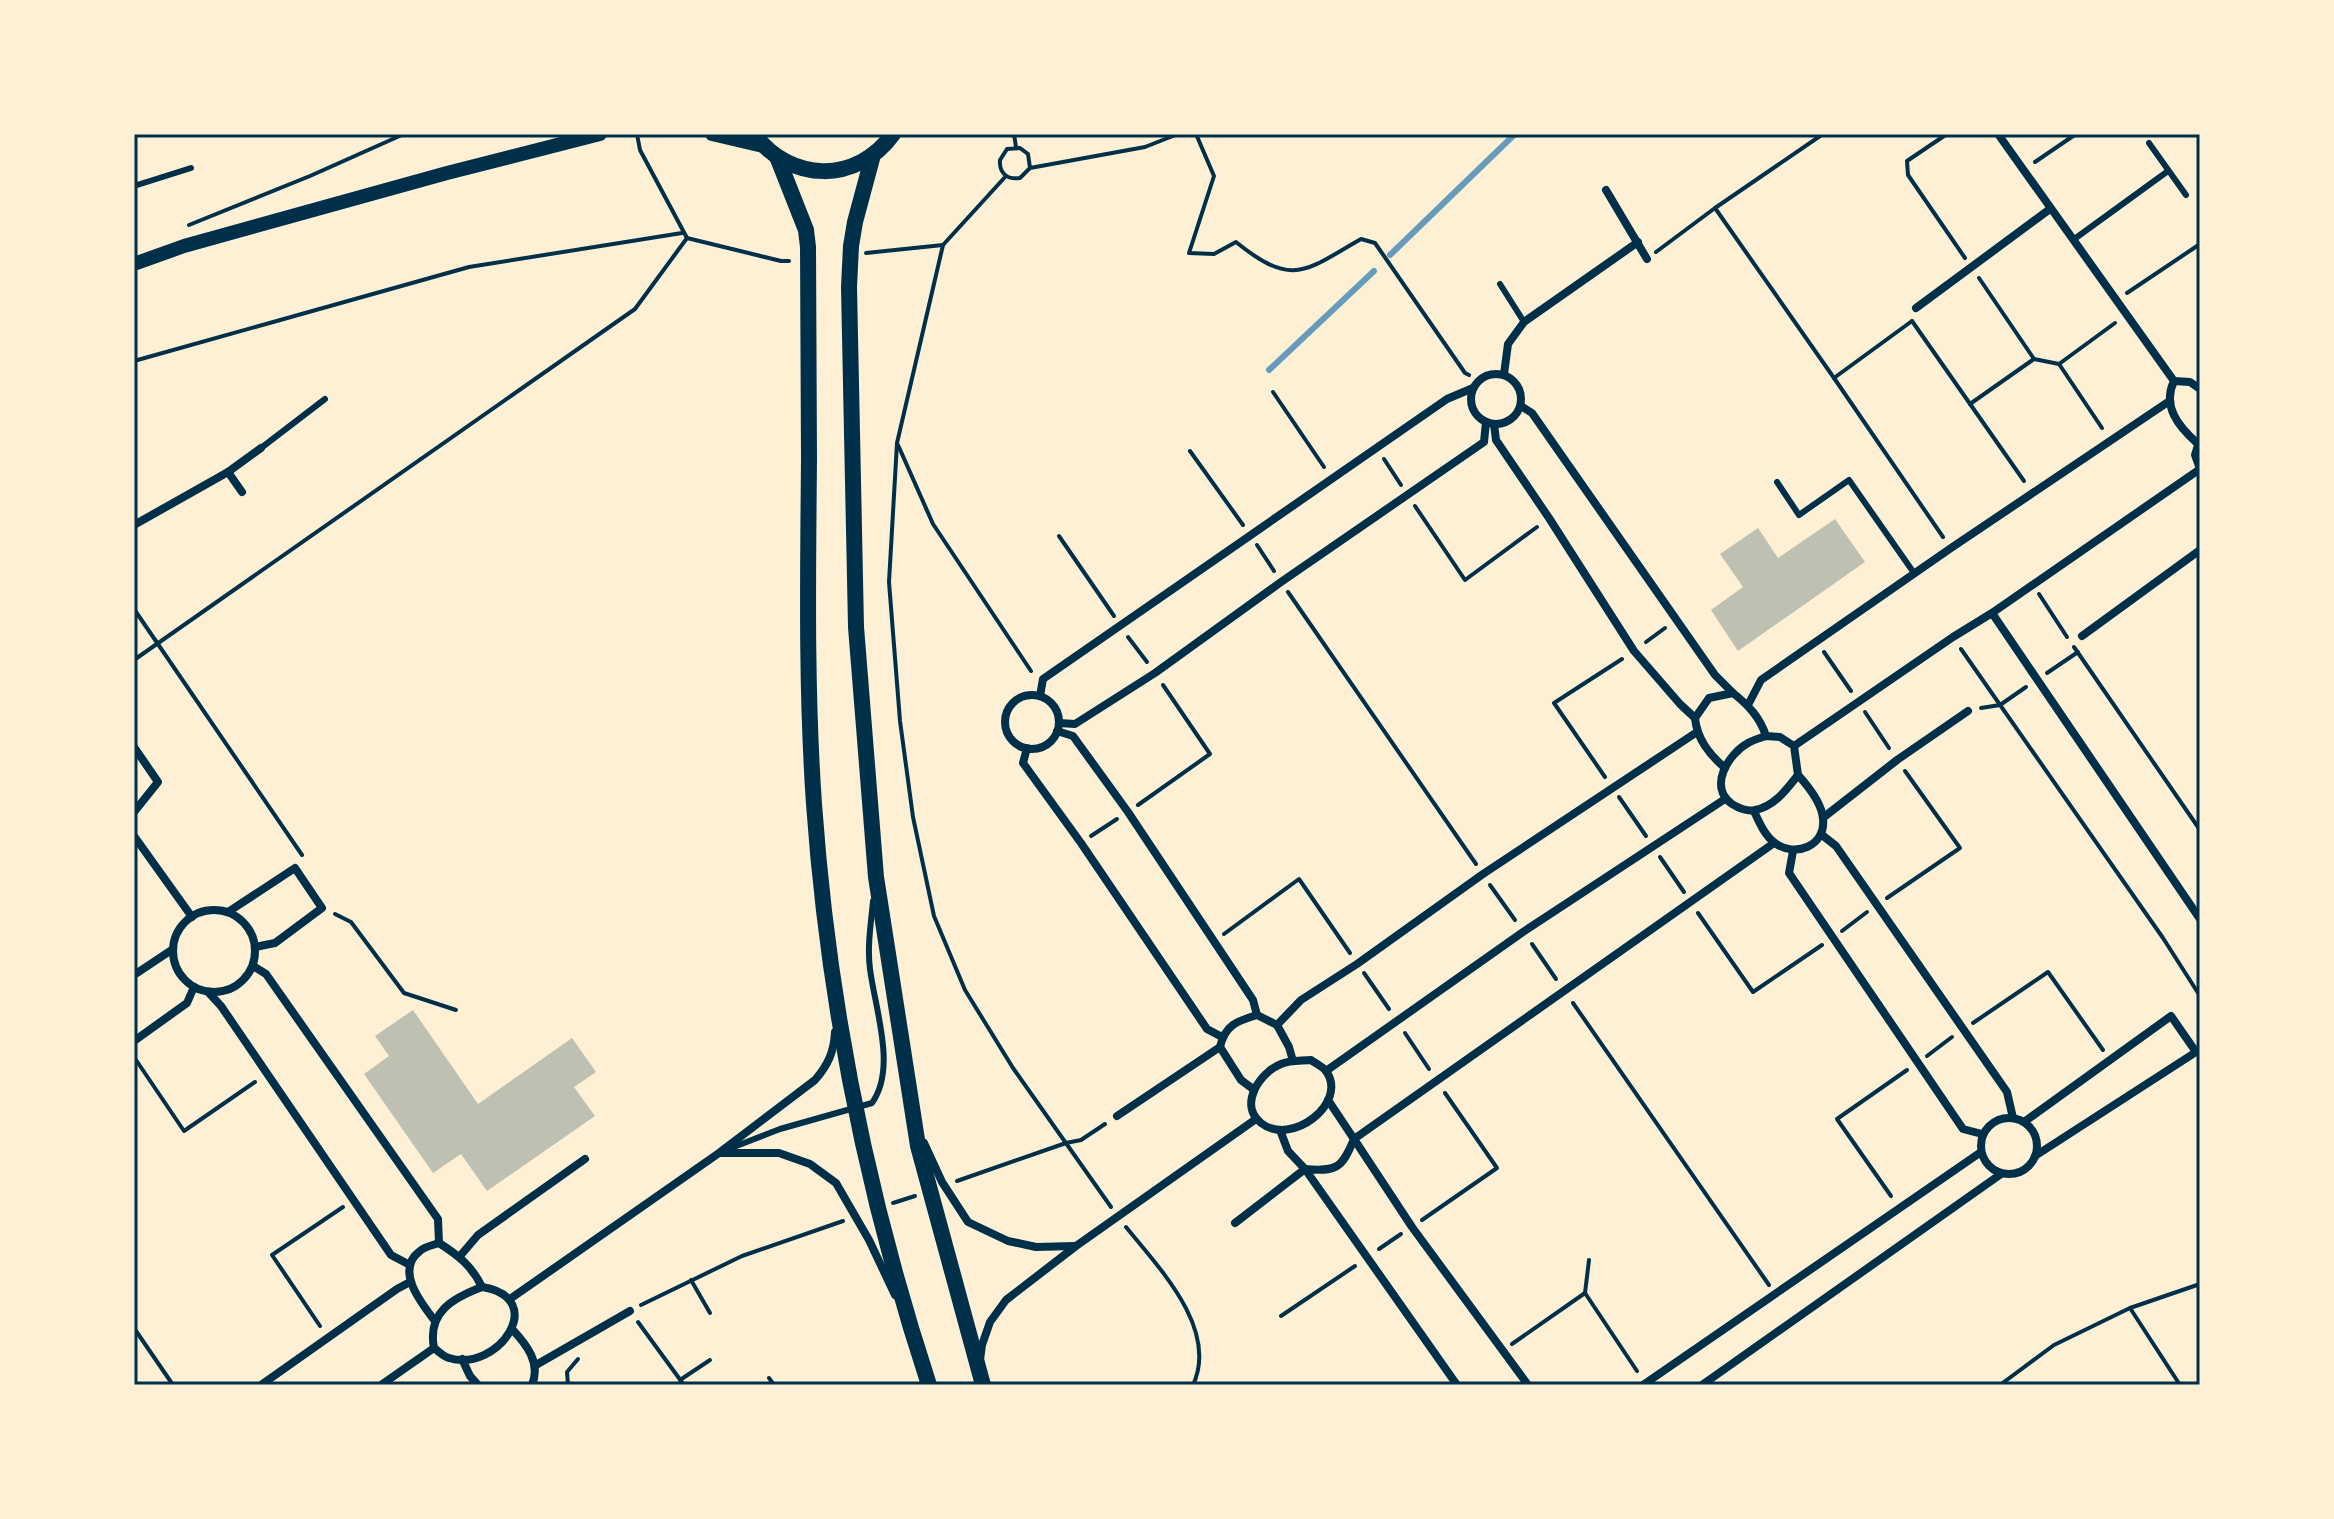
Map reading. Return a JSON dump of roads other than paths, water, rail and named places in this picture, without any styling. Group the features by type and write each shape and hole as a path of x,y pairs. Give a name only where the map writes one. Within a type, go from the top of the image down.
{"main road":[{"path":"758,140 778,159 801,169 826,172 851,167 873,155 893,134"},
{"path":"873,155 855,222 849,287 856,627 876,877 914,1127 922,1146 937,1220 981,1379"},
{"path":"778,159 806,230 808,247 807,625 814,804 827,939 877,1238 929,1385"}],"street":[{"path":"134,264 184,246 600,134"},
{"path":"712,134 758,140"},
{"path":"1998,134 2174,381 2190,382 2200,389"},
{"path":"1606,190 1647,259"},
{"path":"1916,308 2050,209"},
{"path":"1504,374 1508,344 1524,322 1638,242"},
{"path":"1040,696 1043,679 1447,399 1491,373 1504,374 1521,390 1521,406 1513,419 1490,423 1478,417 1470,400 1475,384"},
{"path":"1794,746 2200,469 2195,455 2198,441 2175,419 2168,402 2174,381"},
{"path":"1748,705 1761,680 2168,402"},
{"path":"1521,406 1532,413 1715,675 1748,705 1762,723 1766,736"},
{"path":"1058,727 1075,724 1155,673 1408,496 1484,442 1490,423"},
{"path":"1490,423 1496,440 1634,651 1695,718 1697,732 1711,756 1725,768"},
{"path":"134,525 228,472 261,448"},
{"path":"228,472 242,492"},
{"path":"2082,636 2200,550"},
{"path":"1992,613 2200,919"},
{"path":"1695,718 1709,698 1733,693"},
{"path":"1029,695 1040,696 1056,710 1058,727 1044,746 1027,748 1018,745 1010,738 1005,726 1008,709 1017,699 1029,695"},
{"path":"1824,817 1897,760 1968,711"},
{"path":"1058,727 1073,736 1128,812 1253,1000 1257,1015"},
{"path":"1277,1025 1301,1000 1697,732"},
{"path":"1754,811 1774,843 1793,851 1811,847 1822,835 1824,817 1809,788 1798,775 1794,746 1780,737 1766,736 1748,742 1734,753 1720,782 1725,799 1739,808 1754,811 1786,791 1798,775"},
{"path":"134,747 158,782 134,812"},
{"path":"1027,748 1023,763 1207,1029 1222,1037"},
{"path":"1326,1071 1523,932 1725,799"},
{"path":"1822,835 1836,846 2007,1092 2013,1118"},
{"path":"134,836 192,917"},
{"path":"1235,1223 1305,1169 1329,1171 1345,1161 1354,1139 1774,843"},
{"path":"1793,851 1789,873 1963,1129 1982,1134"},
{"path":"228,912 295,868 322,908 275,943 255,947"},
{"path":"215,910 228,912 247,926 255,947 253,966 246,978 235,987 222,992 208,992 194,987 178,971 173,949 176,937 192,917 215,910"},
{"path":"134,975 173,949"},
{"path":"253,966 266,974 438,1219 439,1243"},
{"path":"134,1041 187,1003 194,987"},
{"path":"208,992 221,1006 391,1255 410,1265"},
{"path":"510,1299 719,1153 815,1080 827,1066 835,1047 837,1007"},
{"path":"1253,1089 1241,1080 1220,1047 1222,1037 1236,1021 1257,1015 1277,1025 1293,1061"},
{"path":"2024,1122 2171,1016 2196,1052 2035,1156"},
{"path":"1117,1116 1220,1047"},
{"path":"1311,1060 1326,1071 1331,1084 1328,1100 1318,1116 1304,1126 1280,1130 1265,1126 1256,1119 1251,1106 1253,1089 1279,1064 1293,1061 1311,1060"},
{"path":"1328,1100 1412,1227 1528,1385"},
{"path":"2013,1118 2024,1122 2035,1136 2035,1156 2022,1171 2001,1174 1985,1162 1981,1152 1982,1134 1996,1120 2013,1118"},
{"path":"981,1379 982,1345 990,1322 1006,1300 1076,1246 1256,1119"},
{"path":"1280,1130 1288,1151 1305,1169 1457,1385"},
{"path":"922,1146 968,1222 999,1237 1036,1247 1076,1246"},
{"path":"1644,1384 1981,1152"},
{"path":"719,1153 779,1153 810,1164 836,1183 877,1238"},
{"path":"460,1256 478,1235 585,1159"},
{"path":"1702,1385 2001,1174"},
{"path":"439,1243 460,1256 482,1287"},
{"path":"435,1321 410,1282 410,1265 419,1251 439,1243"},
{"path":"261,1385 410,1282"},
{"path":"482,1287 498,1290 510,1299 514,1313 512,1329 502,1344 483,1356 447,1358 434,1348 431,1335 435,1321 444,1307 460,1295 482,1287"},
{"path":"536,1365 630,1311"},
{"path":"512,1329 524,1342 536,1365 535,1384"},
{"path":"381,1385 434,1348"},
{"path":"462,1359 478,1385"}],"lane":[{"path":"2149,143 2186,195"},
{"path":"134,186 191,168"},
{"path":"2073,240 2168,171"},
{"path":"1500,284 1524,322"},
{"path":"261,448 325,399"},
{"path":"1777,482 1799,515 1849,480 1914,573"},
{"path":"719,1153 780,1129 872,1103 881,1091 885,1061 869,956 876,877"}],"waterway":[{"path":"1390,255 1515,134"},
{"path":"1269,370 1374,271"}]}
